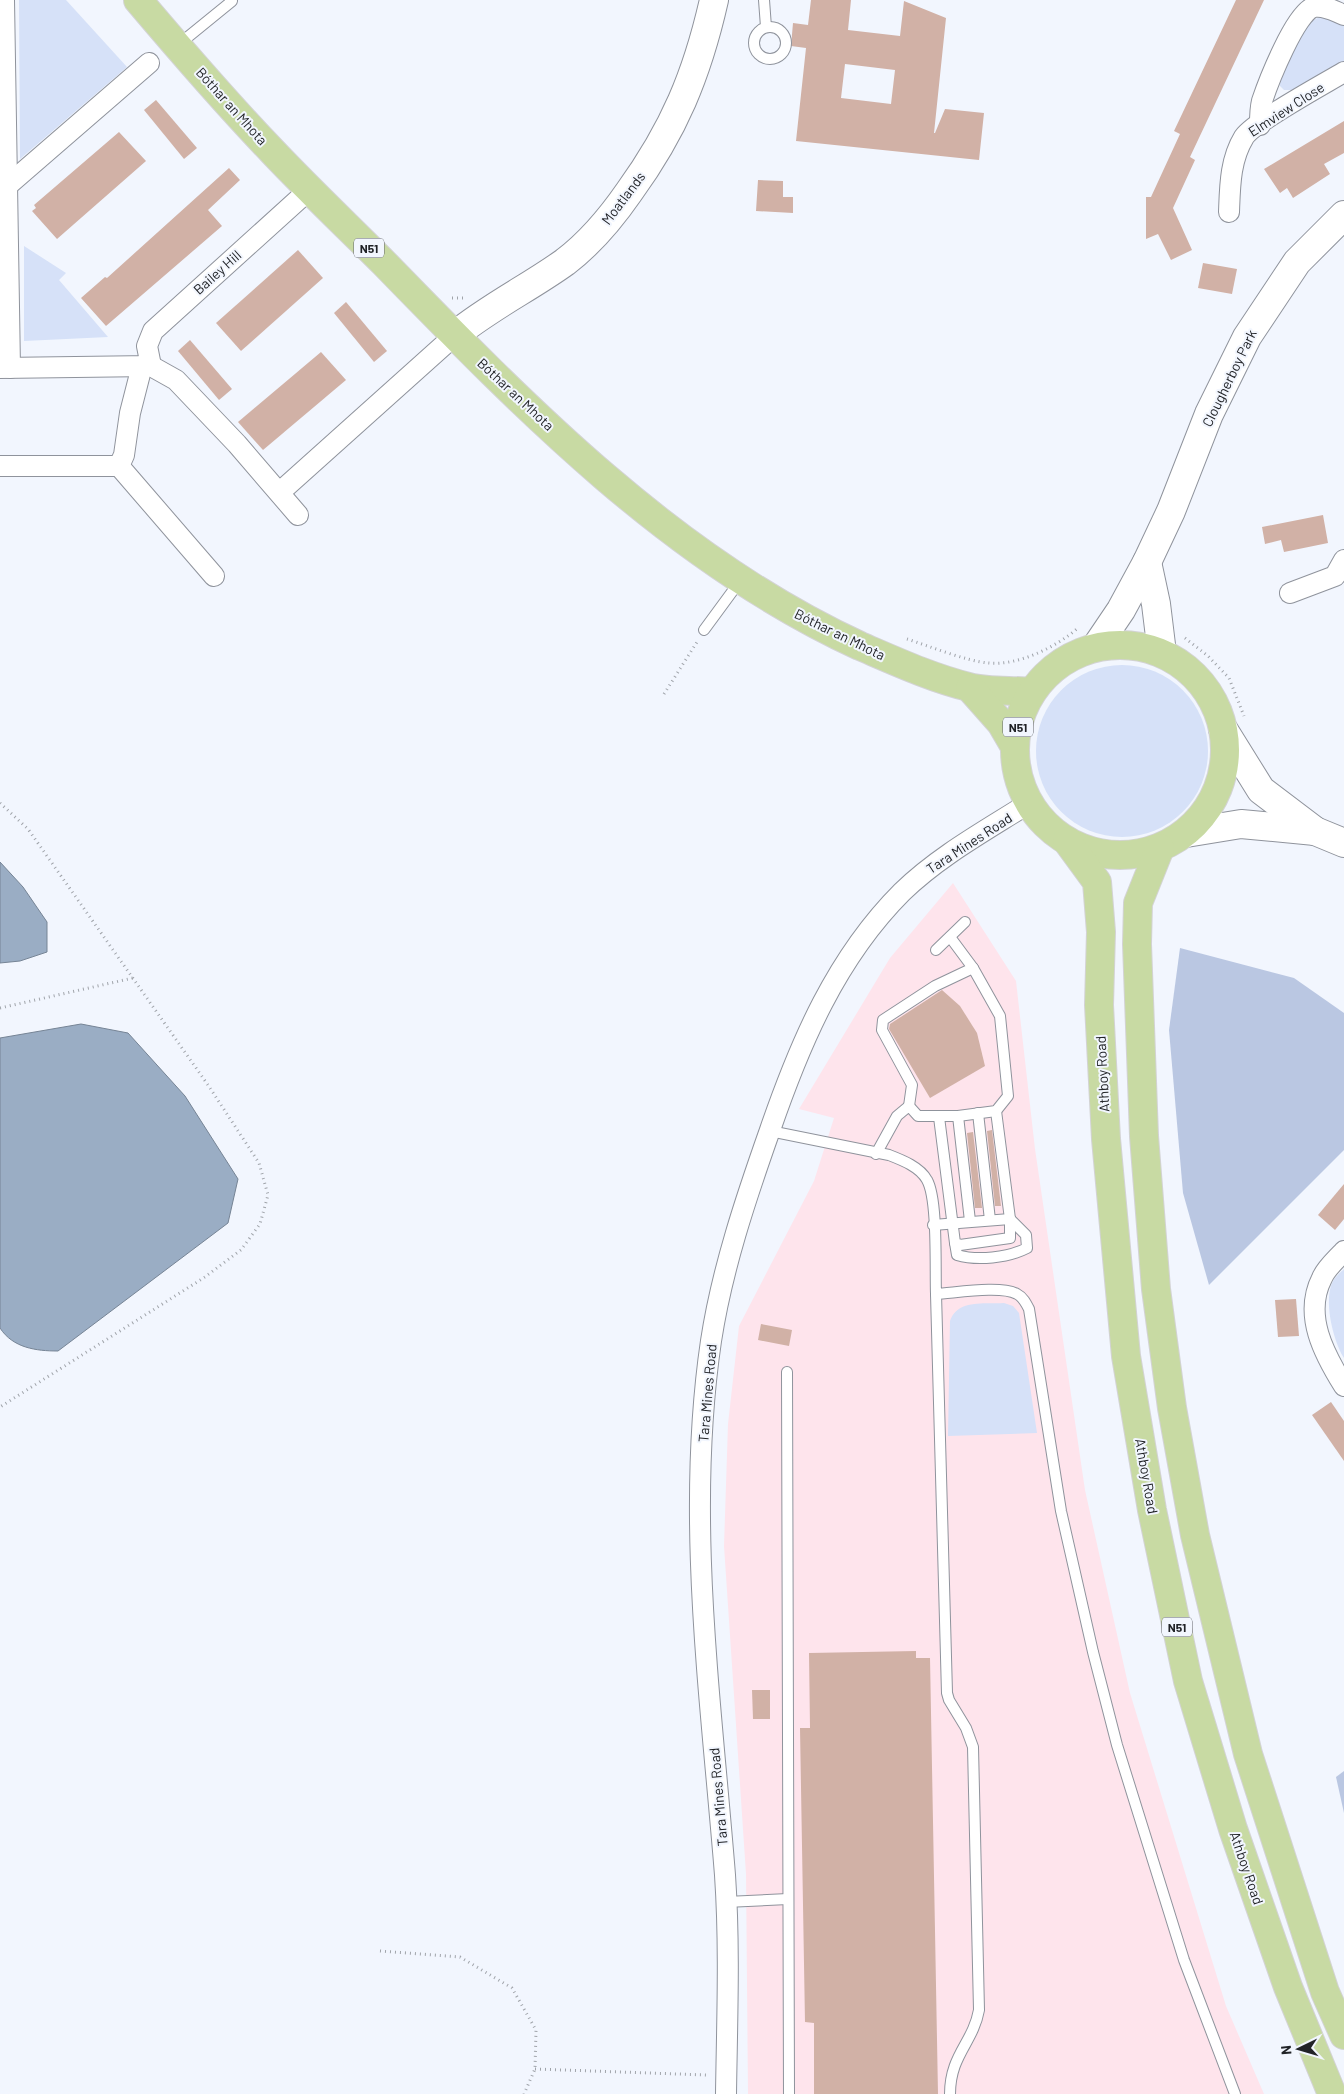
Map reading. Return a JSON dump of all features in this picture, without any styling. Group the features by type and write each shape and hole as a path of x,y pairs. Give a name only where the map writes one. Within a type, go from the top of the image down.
{"main road":[{"name":"Bóthar an Mhota","path":"138,0 235,111 454,336 613,483 669,530 741,580 829,632 897,649 970,688 1001,723 1014,747"},
{"name":"N51","path":"1134,645 1162,653 1188,670 1206,689 1217,709 1234,724 1225,774 1216,797 1204,814 1186,833 1160,848 1128,856 1094,853 1067,842 1047,826 1029,803 1018,774 1014,747 1019,719 1032,692 1047,674 1070,658 1096,647 1134,645"},
{"name":"Bóthar an Mhota","path":"970,688 1032,692"},
{"name":"Athboy Road","path":"1067,842 1097,882 1101,932 1098,1005 1106,1139 1126,1356 1152,1510 1188,1681 1233,1829 1288,1987 1332,2094"},
{"path":"1160,848 1138,903 1137,944 1144,1136 1156,1289 1172,1408 1195,1535 1248,1754 1325,1992 1344,2035"}],"street":[{"path":"4,0 7,186 5,368 146,366 176,380 280,492 298,515"},
{"name":"Moatlands","path":"454,336 484,312 565,262 614,213 664,141 684,102 703,49 714,0"},
{"path":"1260,125 1262,103 1286,45 1303,14 1313,8 1325,7 1344,15"},
{"path":"7,186 149,63"},
{"name":"Elmview Close","path":"1229,212 1231,168 1245,136 1344,72"},
{"name":"Bailey Hill","path":"119,466 124,455 130,413 146,366 148,346 154,332 164,320 310,189"},
{"name":"Clougherboy Park","path":"1096,647 1121,610 1147,562 1171,511 1210,414 1247,337 1297,262 1344,214"},
{"path":"280,492 454,336"},
{"path":"0,466 119,466 214,576"},
{"path":"1147,562 1156,604 1162,653"},
{"path":"1290,593 1341,573"},
{"path":"1234,724 1261,790 1315,830 1344,844"},
{"name":"Tara Mines Road","path":"726,2085 726,1902 703,1582 703,1428 710,1345 719,1304 738,1228 782,1095 827,991 872,926 926,869 1029,803"},
{"path":"1186,833 1241,824 1315,830"},
{"path":"1344,1251 1322,1276 1315,1294 1318,1336 1326,1357 1344,1386"}],"lane":[{"path":"764,0 766,27"},
{"path":"178,46 232,1"},
{"path":"704,630 741,580"},
{"path":"936,950 965,922"},
{"path":"909,1106 918,1116 958,1116 996,1110 1008,1096 1000,1016 973,968 950,937"},
{"path":"876,1154 898,1116 909,1106 912,1085 882,1030 883,1020 935,986 973,968"},
{"path":"955,1243 960,1245 1010,1238 1010,1219 996,1110"},
{"path":"978,1113 990,1220"},
{"path":"958,1116 970,1221"},
{"path":"934,1225 952,1224 970,1221 1010,1219 1026,1235 1027,1248 1018,1253 968,1258 957,1255 952,1224 939,1117"},
{"path":"770,1131 876,1154 889,1155 907,1162 926,1178 932,1195 947,1693 948,1700 966,1728 973,1747 979,2010 976,2023 955,2060 950,2082 950,2094"},
{"path":"936,1294 1000,1290 1015,1292 1022,1297 1029,1309 1061,1511 1093,1652 1117,1745 1184,1960 1235,2094"},
{"path":"787,1372 789,2094"},
{"path":"726,1902 788,1899"}],"path":[{"path":"446,298 473,296"},
{"path":"664,694 704,630"},
{"path":"1181,633 1186,640 1208,656 1229,678 1234,724"},
{"path":"897,649 988,663 1017,660 1054,645"},
{"path":"0,803 28,829 208,1085 259,1163 268,1195 260,1224 241,1250 205,1277 0,1407"},
{"path":"0,1008 133,978"},
{"path":"380,1951 460,1957 512,1988 536,2030 535,2069 524,2094"},
{"path":"535,2069 726,2085"}],"shaded area":[{"path":"19,0 66,0 127,67 20,159"},
{"path":"1320,17 1344,25 1344,63 1297,90 1284,90 1280,86 1280,78 1295,43 1305,27"},
{"path":"24,246 66,273 59,280 108,337 24,341"},
{"path":"1130,665 1147,668 1163,675 1177,684 1189,696 1205,726 1208,751 1207,768 1202,784 1189,806 1177,818 1147,834 1114,837 1097,834 1081,827 1067,818 1055,806 1039,776 1036,743 1039,726 1046,710 1055,696 1067,684 1097,668"},
{"path":"0,862 23,887 47,922 47,952 20,961 0,963"},
{"path":"953,883 1016,981 1035,1149 1085,1490 1130,1693 1226,2006 1264,2094 748,2094 746,1874 724,1546 728,1424 739,1326 814,1181 834,1118 799,1109 890,958"},
{"path":"1180,948 1294,978 1344,1013 1344,1150 1209,1285 1183,1193 1169,1030"},
{"path":"81,1024 128,1033 185,1096 238,1179 228,1223 58,1351 33,1349 11,1340 0,1328 0,1038"},
{"path":"1344,1269 1344,1358 1333,1331 1329,1298 1333,1281"},
{"path":"980,1303 1004,1303 1013,1306 1019,1313 1037,1433 948,1436 950,1321 959,1309 965,1306"},
{"path":"1344,1771 1344,1813 1336,1777"}],"building":[{"path":"811,0 851,0 848,30 900,36 904,1 946,18 934,133 945,109 984,113 979,160 796,141 806,48 791,46 793,23 808,25","holes":["845,64 895,70 891,104 841,98"]},
{"path":"1236,0 1264,0 1190,157 1195,160 1173,208 1192,250 1171,260 1158,234 1146,239 1146,197 1151,197 1180,134 1174,131"},
{"path":"156,100 197,148 184,159 144,110"},
{"path":"1344,121 1344,153 1324,164 1330,174 1293,198 1287,188 1280,193 1264,169"},
{"path":"119,132 146,161 57,239 32,211 36,208 34,205"},
{"path":"229,168 240,180 208,210 222,226 106,326 81,298 105,277 107,278"},
{"path":"758,180 783,181 783,197 793,197 793,213 756,211"},
{"path":"298,250 323,278 241,351 216,323"},
{"path":"1203,263 1237,269 1232,294 1198,288"},
{"path":"346,302 387,351 374,362 334,313"},
{"path":"190,340 232,389 219,400 178,351"},
{"path":"321,352 346,380 263,450 238,422"},
{"path":"1323,515 1328,543 1284,552 1281,540 1265,544 1262,527"},
{"path":"942,990 960,1006 977,1033 985,1066 930,1098 889,1029 890,1024"},
{"path":"992,1130 1001,1206 995,1206 987,1131"},
{"path":"973,1132 982,1208 975,1208 967,1133"},
{"path":"1344,1184 1344,1219 1335,1230 1318,1215"},
{"path":"1296,1299 1299,1336 1278,1337 1275,1300"},
{"path":"761,1324 792,1330 789,1346 758,1340"},
{"path":"1331,1402 1344,1421 1344,1461 1312,1415"},
{"path":"916,1651 916,1658 930,1658 938,2094 814,2094 814,2023 805,2022 800,1728 810,1728 809,1653"},
{"path":"752,1690 770,1690 770,1719 753,1719"}]}
